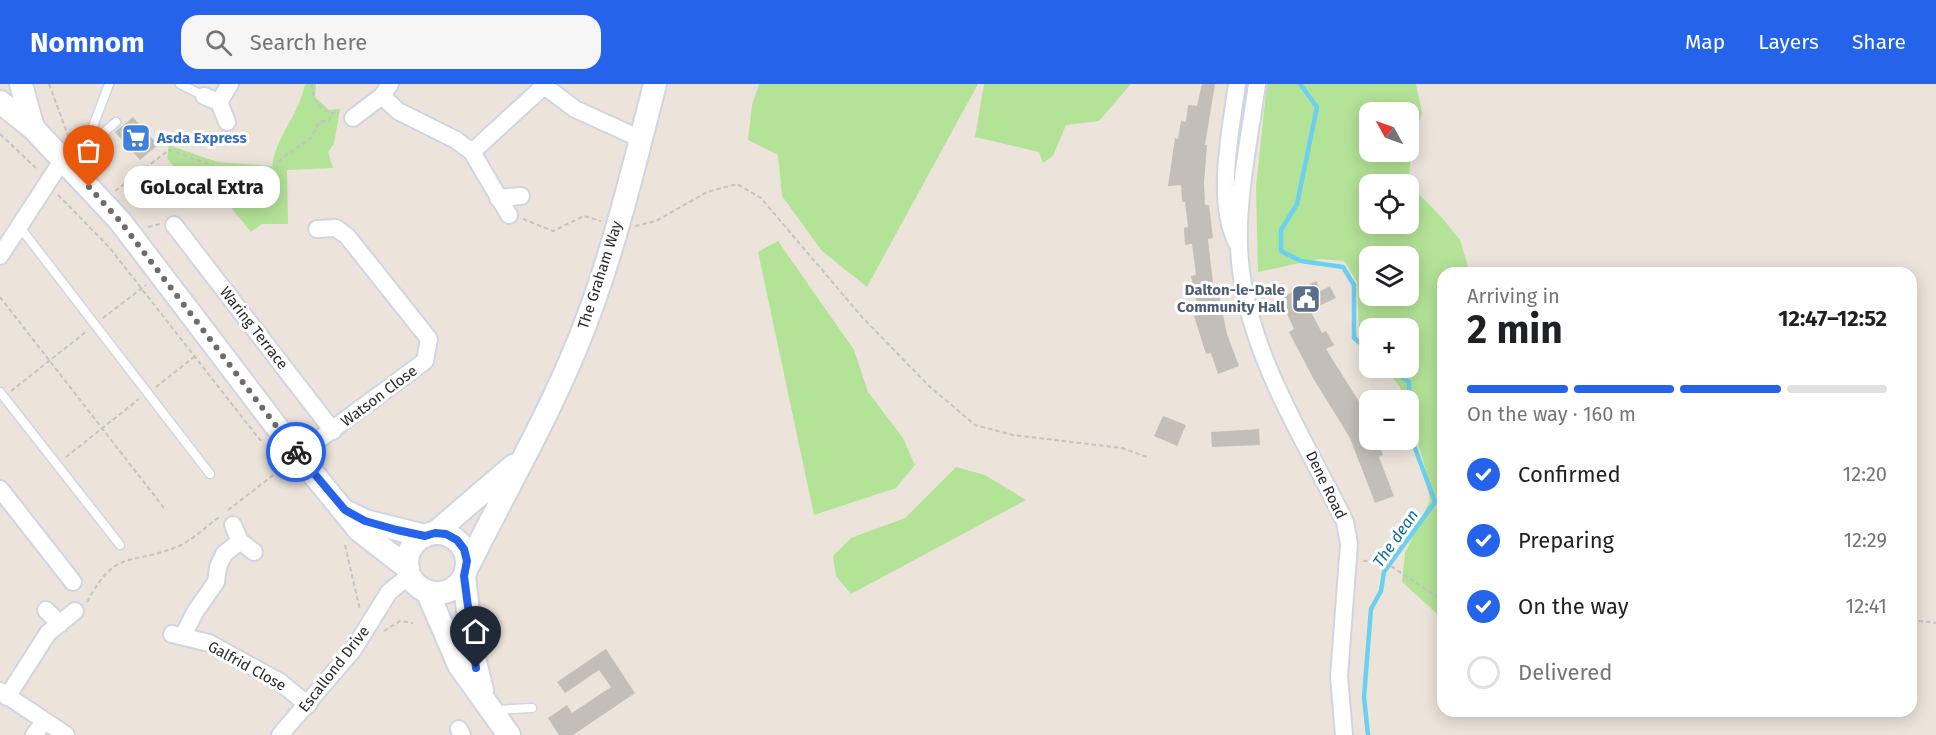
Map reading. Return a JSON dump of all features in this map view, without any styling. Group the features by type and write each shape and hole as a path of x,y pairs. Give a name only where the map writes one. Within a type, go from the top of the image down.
{"main road":[{"path":"21,84 33,128"},
{"name":"The Graham Way","path":"465,572 562,380 624,226 641,139 655,84"},
{"path":"0,102 33,128 129,233 298,455 359,530 409,572 417,585 427,591 438,593 448,591 465,572"},
{"name":"The Graham Way","path":"430,534 523,457"},
{"path":"345,510 365,521 430,534 446,534 457,540 464,549 473,654 479,680 490,709"},
{"path":"409,572 411,549 416,541 430,534"},
{"path":"427,591 459,666 508,735"}],"street":[{"path":"227,122 211,99 230,84"},
{"name":"Dene Road","path":"1237,84 1228,154 1227,201 1228,220 1239,247"},
{"name":"Dene Road","path":"1257,84 1242,197 1239,247 1244,294 1268,368 1344,522 1349,544 1339,676 1344,735"},
{"path":"472,152 543,85 575,109 641,139"},
{"path":"353,118 386,90 398,111 456,140 472,152 509,216"},
{"path":"0,256 19,226 67,163"},
{"path":"498,198 521,196"},
{"name":"Waring Terrace","path":"174,225 333,431"},
{"name":"Watson Close","path":"298,455 426,361 429,339 347,236 336,228 317,229"},
{"path":"0,489 73,582"},
{"path":"233,525 240,541 254,552"},
{"name":"Galfrid Close","path":"240,541 224,554 218,567 216,582 178,635 209,643 280,682 308,705"},
{"name":"Escallond Drive","path":"280,735 353,650 389,592 409,572"},
{"path":"46,610 60,624"},
{"path":"66,735 39,729 3,694 48,633 75,611"}],"lane":[{"path":"89,145 92,129 109,84"},
{"path":"180,84 211,99"},
{"path":"67,163 116,122"},
{"path":"19,226 210,474"},
{"path":"2,394 120,545"},
{"path":"490,709 532,708"}],"path":[{"path":"49,84 72,145 67,163"},
{"path":"312,84 313,97 325,111 346,112 353,118"},
{"path":"102,201 169,150 221,168 275,172 281,159 311,138 319,122 329,120 332,113"},
{"path":"0,134 38,170"},
{"path":"509,216 553,231 584,216 624,226 656,221 706,192 737,184 761,198 862,317 929,386 975,425 1013,435 1122,448 1148,457"},
{"path":"52,189 83,218 142,288 260,440 271,440"},
{"path":"129,233 160,224 174,225"},
{"path":"2,394 50,361 161,275"},
{"path":"0,297 164,508"},
{"path":"57,464 194,357"},
{"path":"75,611 87,602 99,581 111,567 132,558 176,547 298,455"},
{"path":"345,545 365,630"},
{"path":"1366,561 1382,560 1437,598"},
{"path":"1917,621 1936,623"}],"green space":[{"path":"305,84 316,84 315,97 329,110 340,109 334,144 328,152 333,168 287,170 288,224 262,224 251,232 228,204 221,208 190,187 167,158 169,145 217,162 272,166 278,144 298,105"},
{"path":"759,84 978,84 867,287 822,251 782,196 778,155 748,140 752,105"},
{"path":"984,84 1131,84 1099,121 1066,125 1053,156 1043,163 1039,152 975,137"},
{"path":"1267,84 1416,84 1422,113 1419,122 1419,102 1359,102 1359,162 1410,162 1409,174 1359,174 1359,234 1419,234 1419,194 1460,240 1468,267 1437,267 1437,614 1402,582 1405,553 1430,500 1419,447 1419,390 1401,390 1393,378 1419,378 1419,318 1359,318 1359,334 1357,282 1344,261 1319,259 1258,272 1256,187"},
{"path":"778,241 854,350 868,392 903,438 915,465 896,488 814,515 758,252"},
{"path":"956,467 985,475 1026,500 851,594 836,576 833,556 851,538 905,518"}],"building":[{"path":"1202,84 1215,84 1205,145 1207,145 1204,183 1205,205 1209,205 1213,238 1208,239 1214,290 1218,290 1227,334 1239,366 1218,374 1211,353 1206,354 1194,316 1199,315 1191,276 1196,275 1192,244 1185,245 1184,228 1188,227 1185,202 1182,202 1181,185 1168,186 1175,138 1178,139 1181,121 1186,122 1188,105 1197,106"},
{"name":"Asda Express","path":"133,117 158,145 140,160 115,132"},
{"path":"1316,281 1321,291 1330,286 1336,298 1310,310 1322,333 1326,331 1334,345 1326,349 1359,402 1359,450 1381,450 1383,455 1379,457 1394,496 1375,503 1350,438 1313,378 1289,332 1294,329 1280,298"},
{"path":"1163,416 1186,425 1177,446 1154,436"},
{"path":"1259,429 1260,445 1212,447 1211,432"},
{"path":"606,649 635,693 573,735 559,735 548,718 567,705 572,713 611,687 599,670 565,693 557,682"}],"waterway":[{"name":"The dean","path":"1300,84 1317,107 1297,204 1281,230 1281,251 1301,261 1343,267 1354,285 1354,338 1359,342"},
{"name":"The dean","path":"1368,735 1364,697 1371,609 1381,591 1384,572 1435,502 1409,432 1409,382 1404,378"}],"way so far":[{"path":"89,187 120,221 296,452"}],"place":[{"name":"Asda Express","path":"136,138"},
{"name":"GoLocal Extra","path":"89,187"},
{"name":"Dalton-le-Dale Community Hall","path":"1306,299"}],"route":[{"path":"296,452 345,510 365,521 425,536 435,533 446,534 457,540 464,549 467,561 464,576 476,668"}]}
